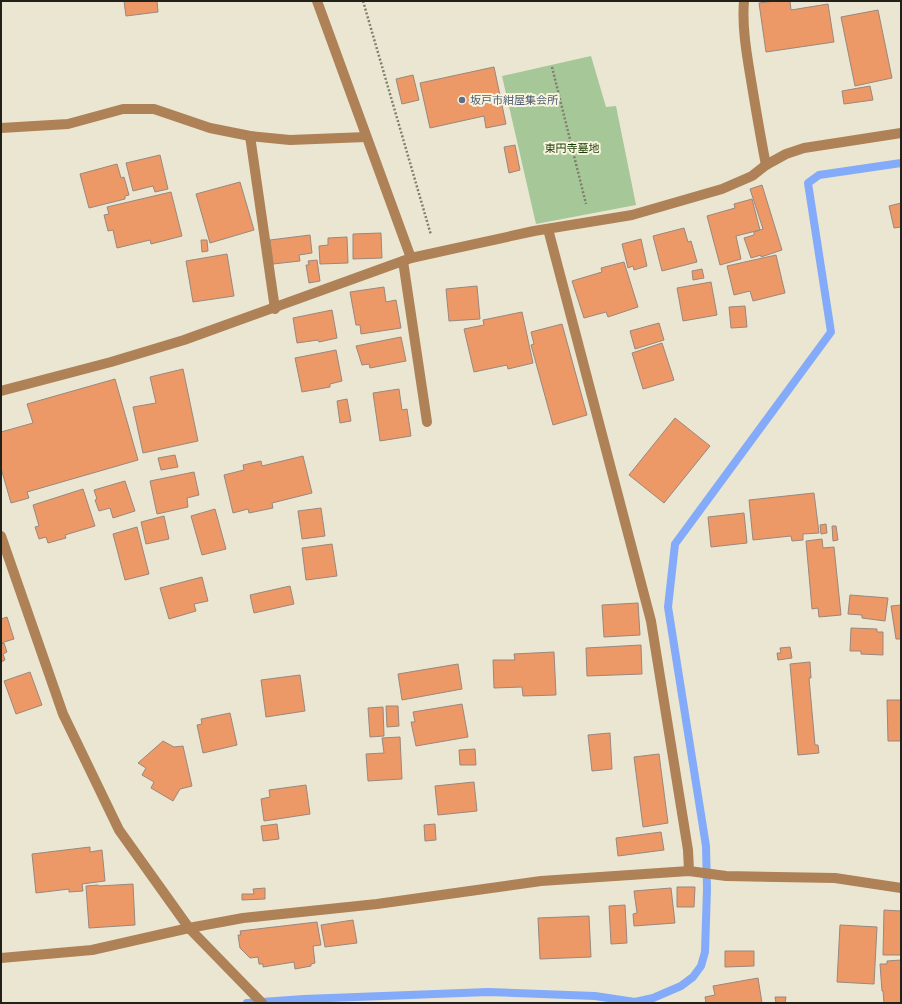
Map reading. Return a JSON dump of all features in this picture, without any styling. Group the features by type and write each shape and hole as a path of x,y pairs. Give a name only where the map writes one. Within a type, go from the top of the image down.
{"street":[{"path":"317,1 366,137 407,260 427,422"},
{"path":"744,1 743,12 747,54 766,165"},
{"path":"1,128 68,124 123,109 154,109 210,128 250,136 290,140 366,137"},
{"path":"1,391 111,362 184,340 275,309 407,260 548,229 632,215 722,188 752,176 766,165 786,154 804,148 901,133"},
{"path":"250,136 275,309"},
{"path":"548,229 651,621 688,850 689,871"},
{"path":"1,536 63,714 119,830 190,928 262,1003"},
{"path":"1,958 92,950 190,928 243,918 377,904 542,881 689,871 726,876 835,878 901,888"}],"path":[{"path":"362,1 436,253"},
{"path":"552,67 590,222"}],"green space":[{"name":"東円寺墓地","path":"591,56 606,107 616,106 636,205 536,224 502,76"}],"building":[{"path":"124,1 157,1 158,12 126,16"},
{"path":"790,1 791,10 828,4 834,42 766,52 759,3"},
{"path":"878,10 892,78 855,86 841,17"},
{"name":"坂戸市紺屋集会所","path":"494,67 506,124 486,128 484,116 430,128 420,83"},
{"path":"413,75 419,100 402,104 396,79"},
{"path":"870,86 873,100 844,104 842,91"},
{"path":"515,145 520,170 509,173 504,147"},
{"path":"160,155 168,189 155,192 153,186 133,191 126,163"},
{"path":"117,164 121,178 124,177 129,195 125,196 125,199 89,208 80,174"},
{"path":"240,182 254,230 210,243 196,194"},
{"path":"762,185 782,250 761,257 761,255 751,258 744,238 754,235 754,232 763,229 750,189"},
{"path":"171,192 182,236 151,244 150,240 117,248 113,230 108,231 104,215 109,214 107,207"},
{"path":"752,199 760,230 736,236 741,259 720,265 707,216 735,208 734,204"},
{"path":"901,203 901,227 894,228 889,206"},
{"path":"684,228 688,242 691,241 697,262 662,271 653,236"},
{"path":"381,233 382,258 353,259 353,234"},
{"path":"310,235 312,253 299,255 300,261 273,264 270,240"},
{"path":"347,237 348,263 320,264 319,246 328,245 328,238"},
{"path":"641,239 647,266 634,270 633,266 628,268 622,244"},
{"path":"201,240 207,240 208,251 202,252"},
{"path":"227,254 234,296 193,302 186,261"},
{"path":"776,255 785,293 753,301 750,291 734,295 727,266"},
{"path":"317,260 320,281 309,283 306,265 309,265 308,261"},
{"path":"624,262 638,307 608,317 606,312 584,318 572,281 602,272 601,268"},
{"path":"702,269 704,278 693,280 692,271"},
{"path":"711,282 717,315 683,321 677,288"},
{"path":"477,286 480,319 449,321 446,289"},
{"path":"384,287 386,302 396,300 401,328 361,334 360,325 356,325 350,292"},
{"path":"745,306 747,327 731,328 729,307"},
{"path":"332,310 337,338 319,342 318,340 297,343 293,318"},
{"path":"522,312 533,363 508,369 507,365 474,372 464,329 484,325 483,320"},
{"path":"659,323 664,340 635,349 630,331"},
{"path":"562,324 587,415 553,425 531,345 534,344 531,332"},
{"path":"401,337 406,361 370,368 369,364 362,365 356,346"},
{"path":"662,343 674,380 643,389 632,353"},
{"path":"336,350 342,381 330,384 330,387 302,392 295,358"},
{"path":"183,369 198,441 143,453 133,407 156,403 150,377"},
{"path":"115,379 138,460 27,492 29,498 11,503 1,468 1,432 33,423 27,404"},
{"path":"399,389 402,410 407,409 411,436 380,441 373,393"},
{"path":"347,399 351,421 340,423 337,401"},
{"path":"675,418 710,446 664,503 629,475"},
{"path":"175,455 178,467 161,470 158,458"},
{"path":"303,456 312,493 272,503 273,508 249,513 248,509 233,513 224,475 244,470 243,465 261,461 262,466"},
{"path":"194,472 199,495 187,498 188,507 157,514 150,481"},
{"path":"125,481 135,511 113,518 110,508 99,511 95,500 97,499 94,490"},
{"path":"83,489 95,526 65,535 66,538 48,543 46,537 39,539 35,527 39,526 33,505"},
{"path":"814,493 819,533 803,534 803,540 792,541 791,536 753,540 749,500"},
{"path":"321,508 325,536 302,539 298,511"},
{"path":"215,509 226,549 202,555 191,516"},
{"path":"744,513 747,543 711,547 708,517"},
{"path":"164,516 169,539 146,544 141,522"},
{"path":"826,524 827,533 821,534 820,525"},
{"path":"832,526 836,526 838,540 833,541"},
{"path":"137,527 149,574 125,580 113,534"},
{"path":"822,539 823,548 834,547 841,615 819,617 818,608 812,609 806,541"},
{"path":"332,544 337,576 306,580 302,548"},
{"path":"202,577 208,601 194,604 196,611 169,619 160,588"},
{"path":"290,586 294,604 254,613 250,595"},
{"path":"850,595 888,598 885,621 862,618 862,615 848,614"},
{"path":"638,603 640,635 604,637 602,605"},
{"path":"901,605 901,639 896,639 891,606"},
{"path":"7,617 14,639 1,643 1,619"},
{"path":"851,628 877,629 877,632 883,632 883,655 861,654 861,651 850,651"},
{"path":"4,643 7,652 3,654 5,660 1,662 1,644"},
{"path":"641,645 642,674 587,676 586,648"},
{"path":"790,647 792,658 778,660 777,653 781,653 780,648"},
{"path":"554,652 556,695 523,696 522,687 494,688 493,660 515,660 514,654"},
{"path":"810,662 811,678 809,678 815,745 818,745 819,753 798,755 790,664"},
{"path":"458,664 462,689 402,700 398,674"},
{"path":"30,672 42,705 16,714 4,681"},
{"path":"300,675 305,711 266,717 261,680"},
{"path":"887,700 901,700 901,741 888,741"},
{"path":"462,704 468,737 416,746 411,722 415,722 413,712"},
{"path":"386,706 398,706 399,726 387,727"},
{"path":"383,707 384,736 370,737 368,708"},
{"path":"230,713 237,745 203,753 197,725 202,724 201,719"},
{"path":"610,733 612,769 592,771 588,735"},
{"path":"400,737 402,779 368,781 366,754 384,753 382,738"},
{"path":"163,741 174,747 183,746 192,786 180,789 173,801 151,788 154,782 142,775 146,768 138,763"},
{"path":"475,749 476,765 460,765 459,750"},
{"path":"659,754 668,823 643,827 634,757"},
{"path":"474,782 477,811 438,815 435,786"},
{"path":"306,785 310,814 264,821 261,799 270,797 269,790"},
{"path":"277,824 279,839 263,841 261,826"},
{"path":"435,824 436,840 425,841 424,825"},
{"path":"661,832 664,850 618,856 616,838"},
{"path":"90,847 90,852 102,850 105,881 82,884 83,891 69,892 69,889 36,893 32,854"},
{"path":"133,884 135,925 89,928 86,886"},
{"path":"677,887 695,887 694,907 677,907"},
{"path":"265,888 265,899 242,900 242,894 254,894 253,889"},
{"path":"671,888 675,923 634,926 633,914 637,913 634,891"},
{"path":"625,905 627,943 611,944 609,906"},
{"path":"884,910 901,911 901,955 883,955"},
{"path":"589,916 591,957 540,959 538,918"},
{"path":"353,920 357,943 325,947 321,925"},
{"path":"317,922 321,945 313,946 315,963 311,964 311,966 295,969 294,962 263,967 263,964 259,964 258,957 250,958 240,948 238,935 241,935 240,931"},
{"path":"840,925 877,927 874,984 837,982"},
{"path":"725,951 754,951 754,966 725,967"},
{"path":"901,960 901,1003 884,1003 880,964 887,964 887,961"},
{"path":"758,978 762,1003 706,1003 705,997 715,995 713,986"},
{"path":"775,997 786,997 785,1003 776,1003"}],"waterway":[{"path":"247,1003 304,999 488,992 595,996 635,1002 653,998 681,986 693,977 701,966 705,952 707,889 706,846 668,607 675,544 831,332 808,183 819,175 901,163"}],"place":[{"name":"坂戸市紺屋集会所","path":"462,100"}]}
